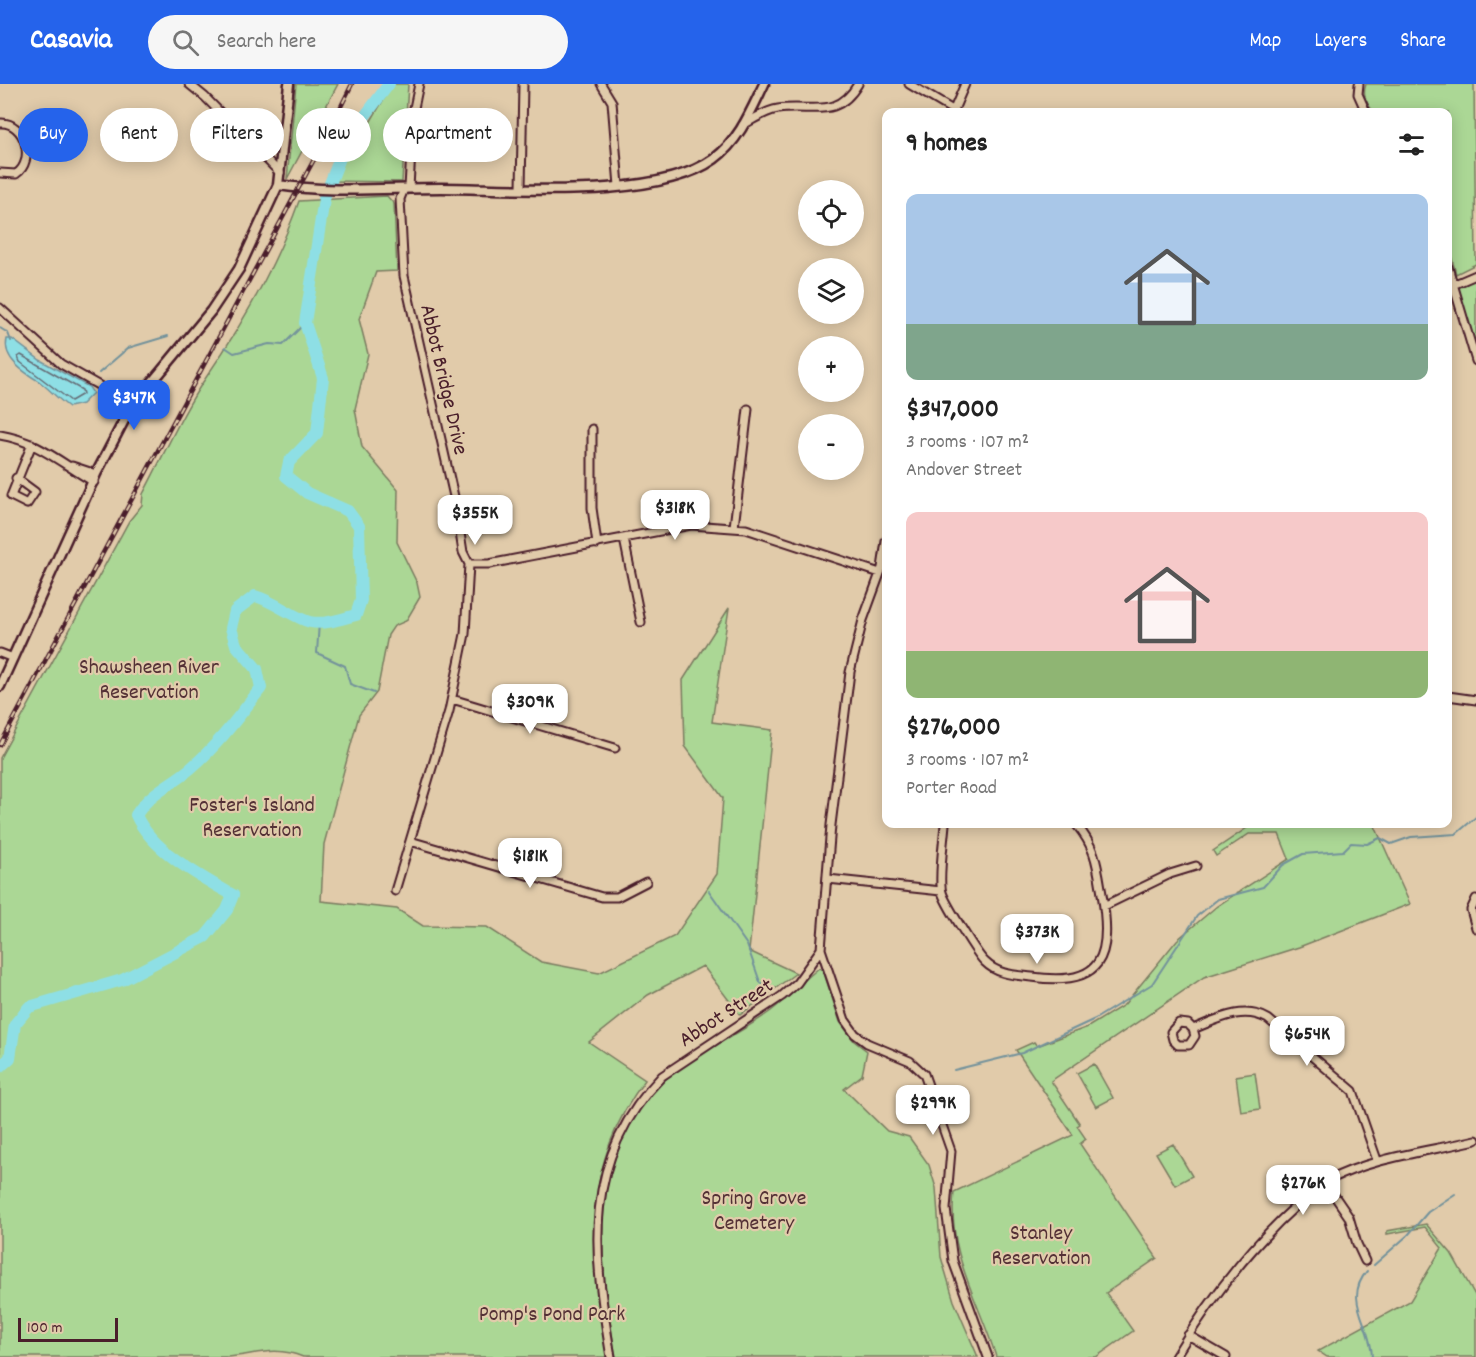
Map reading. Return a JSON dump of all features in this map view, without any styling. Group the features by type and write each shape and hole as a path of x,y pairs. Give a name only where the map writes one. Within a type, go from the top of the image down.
{"main road":[{"path":"0,686 95,478 133,405 211,311 233,278 278,184 289,84"},
{"path":"278,184 317,189 521,188 619,186 664,179 692,171 714,159 743,125 764,84"}],"street":[{"path":"189,84 205,97 280,173"},
{"name":"Abbot Bridge Drive","path":"395,891 452,699 465,634 469,564 463,552 455,501 404,276 400,199 407,189 413,113 419,84"},
{"path":"521,188 523,84"},
{"path":"601,84 612,102 619,186"},
{"path":"743,125 774,110 816,109 840,105 851,96 858,84"},
{"path":"909,84 948,108"},
{"path":"956,108 965,84"},
{"path":"1359,84 1358,94 1364,108"},
{"path":"0,123 9,123 18,130 27,155 25,167 16,174 0,173"},
{"path":"1452,285 1476,275"},
{"path":"1452,292 1476,361"},
{"path":"0,308 61,364 133,405"},
{"path":"734,527 747,410"},
{"path":"592,429 591,499 597,544"},
{"path":"0,435 32,444 72,466 76,472 95,478"},
{"path":"16,478 32,444"},
{"path":"469,564 489,564 691,525 734,527 880,573"},
{"path":"624,539 641,622"},
{"name":"Abbot Street","path":"611,1357 602,1303 596,1240 608,1164 624,1127 648,1091 662,1076 782,996 797,983 821,949 832,813 850,672 861,627 882,562"},
{"path":"0,653 13,658"},
{"path":"1452,697 1476,700"},
{"path":"452,699 615,748"},
{"path":"945,828 941,891 983,961 1000,973 1061,981 1085,973 1103,954 1108,930 1096,853 1079,828"},
{"path":"410,841 602,897 617,897 646,882"},
{"path":"1104,906 1170,874 1196,866"},
{"path":"828,879 941,891"},
{"path":"1476,899 1471,910 1476,928"},
{"path":"821,949 845,1020 855,1034 867,1043 910,1061 924,1074 951,1150 946,1209 953,1260 988,1357"},
{"path":"1193,1029 1239,1013 1256,1014 1268,1019 1353,1091 1377,1161"},
{"path":"1175,1357 1188,1335 1258,1245 1292,1210 1325,1182 1377,1161 1476,1141"},
{"path":"1325,1182 1349,1217 1365,1261"},
{"path":"1188,1335 1226,1357"}],"green space":[{"path":"296,84 338,84 325,108 296,108 296,162 287,179"},
{"path":"393,84 408,84 407,108 383,108 383,162 403,162 402,182 326,181 341,162 371,162 371,121"},
{"path":"1366,84 1474,84 1476,264 1456,274 1452,259 1452,108 1371,108 1364,92"},
{"path":"387,196 394,204 397,271 376,272 359,319 368,354 355,409 362,447 398,490 397,542 417,583 420,597 406,621 394,626 388,635 377,692 359,715 324,844 321,901 397,909 423,926 487,927 541,962 599,973 675,936 717,874 723,798 685,746 683,680 729,608 712,722 772,730 749,951 796,973 740,1015 703,966 648,995 589,1042 645,1080 624,1113 609,1146 599,1179 594,1248 596,1283 607,1357 303,1357 293,1353 274,1351 226,1357 0,1357 0,758 129,521 142,505 143,494 189,404 234,335 259,291 281,247 299,201"},
{"path":"1476,275 1476,360 1453,285"},
{"name":"Stanley Reservation","path":"1247,828 1376,828 1410,904 1299,947 1204,977 1051,1081 1080,1124 1077,1126 1086,1139 1080,1144 1157,1258 1106,1293 1133,1331 1096,1357 996,1357 960,1257 953,1215 954,1192 1073,1135 1016,1050 1034,1042 1037,1046 1088,1027 1124,1005 1177,940 1217,906 1289,859 1279,834 1249,834 1216,856 1213,851"},
{"name":"Spring Grove Cemetery","path":"819,968 823,970 840,1022 854,1041 867,1051 862,1075 844,1089 887,1131 909,1137 929,1165 936,1188 941,1257 954,1301 978,1357 616,1357 605,1284 603,1247 604,1211 609,1176 620,1142 638,1110 664,1081 689,1062 771,1011"},
{"path":"1094,1064 1113,1098 1096,1107 1077,1073"},
{"path":"1255,1073 1260,1109 1241,1112 1236,1076"},
{"path":"1173,1144 1192,1176 1175,1185 1156,1153"},
{"path":"1426,1224 1451,1253 1476,1297 1476,1357 1327,1357 1318,1351 1410,1301 1442,1248 1425,1227 1387,1234 1387,1231"}],"water":[{"path":"7,339 12,339 40,360 89,387 93,393 82,404 69,407 16,365 8,353"}],"waterway":[{"path":"0,1067 10,1058 15,1024 29,1007 122,980 205,937 227,910 233,895 192,871 165,851 143,828 136,815 154,794 191,768 210,750 261,688 257,669 236,645 231,628 235,611 255,596 310,622 327,622 356,615 361,600 359,526 348,511 307,493 286,476 289,462 317,433 323,378 305,323 324,199 347,140 389,84"},
{"path":"225,347 234,353 269,344 283,345 305,323"},
{"path":"0,328 8,333 11,341"},
{"path":"99,373 128,348 168,336"},
{"path":"319,622 317,653 345,666 350,684 374,693"},
{"path":"954,1070 1022,1053 1095,1019 1152,984 1197,916 1218,899 1263,887 1283,865 1303,854 1343,851 1351,843 1367,844 1380,838 1391,844 1411,837 1456,834 1476,817"},
{"path":"709,891 747,945 760,982 771,991"},
{"path":"1374,1265 1408,1235 1428,1212 1455,1194"},
{"path":"1367,1271 1357,1292 1372,1357"}],"railway":[{"path":"0,745 325,139 352,84"}],"park label":[{"name":"Shawsheen River Reservation","path":"149,678"},
{"name":"Foster's Island Reservation","path":"252,816"},
{"name":"Pomp's Pond Park","path":"552,1312"}]}
